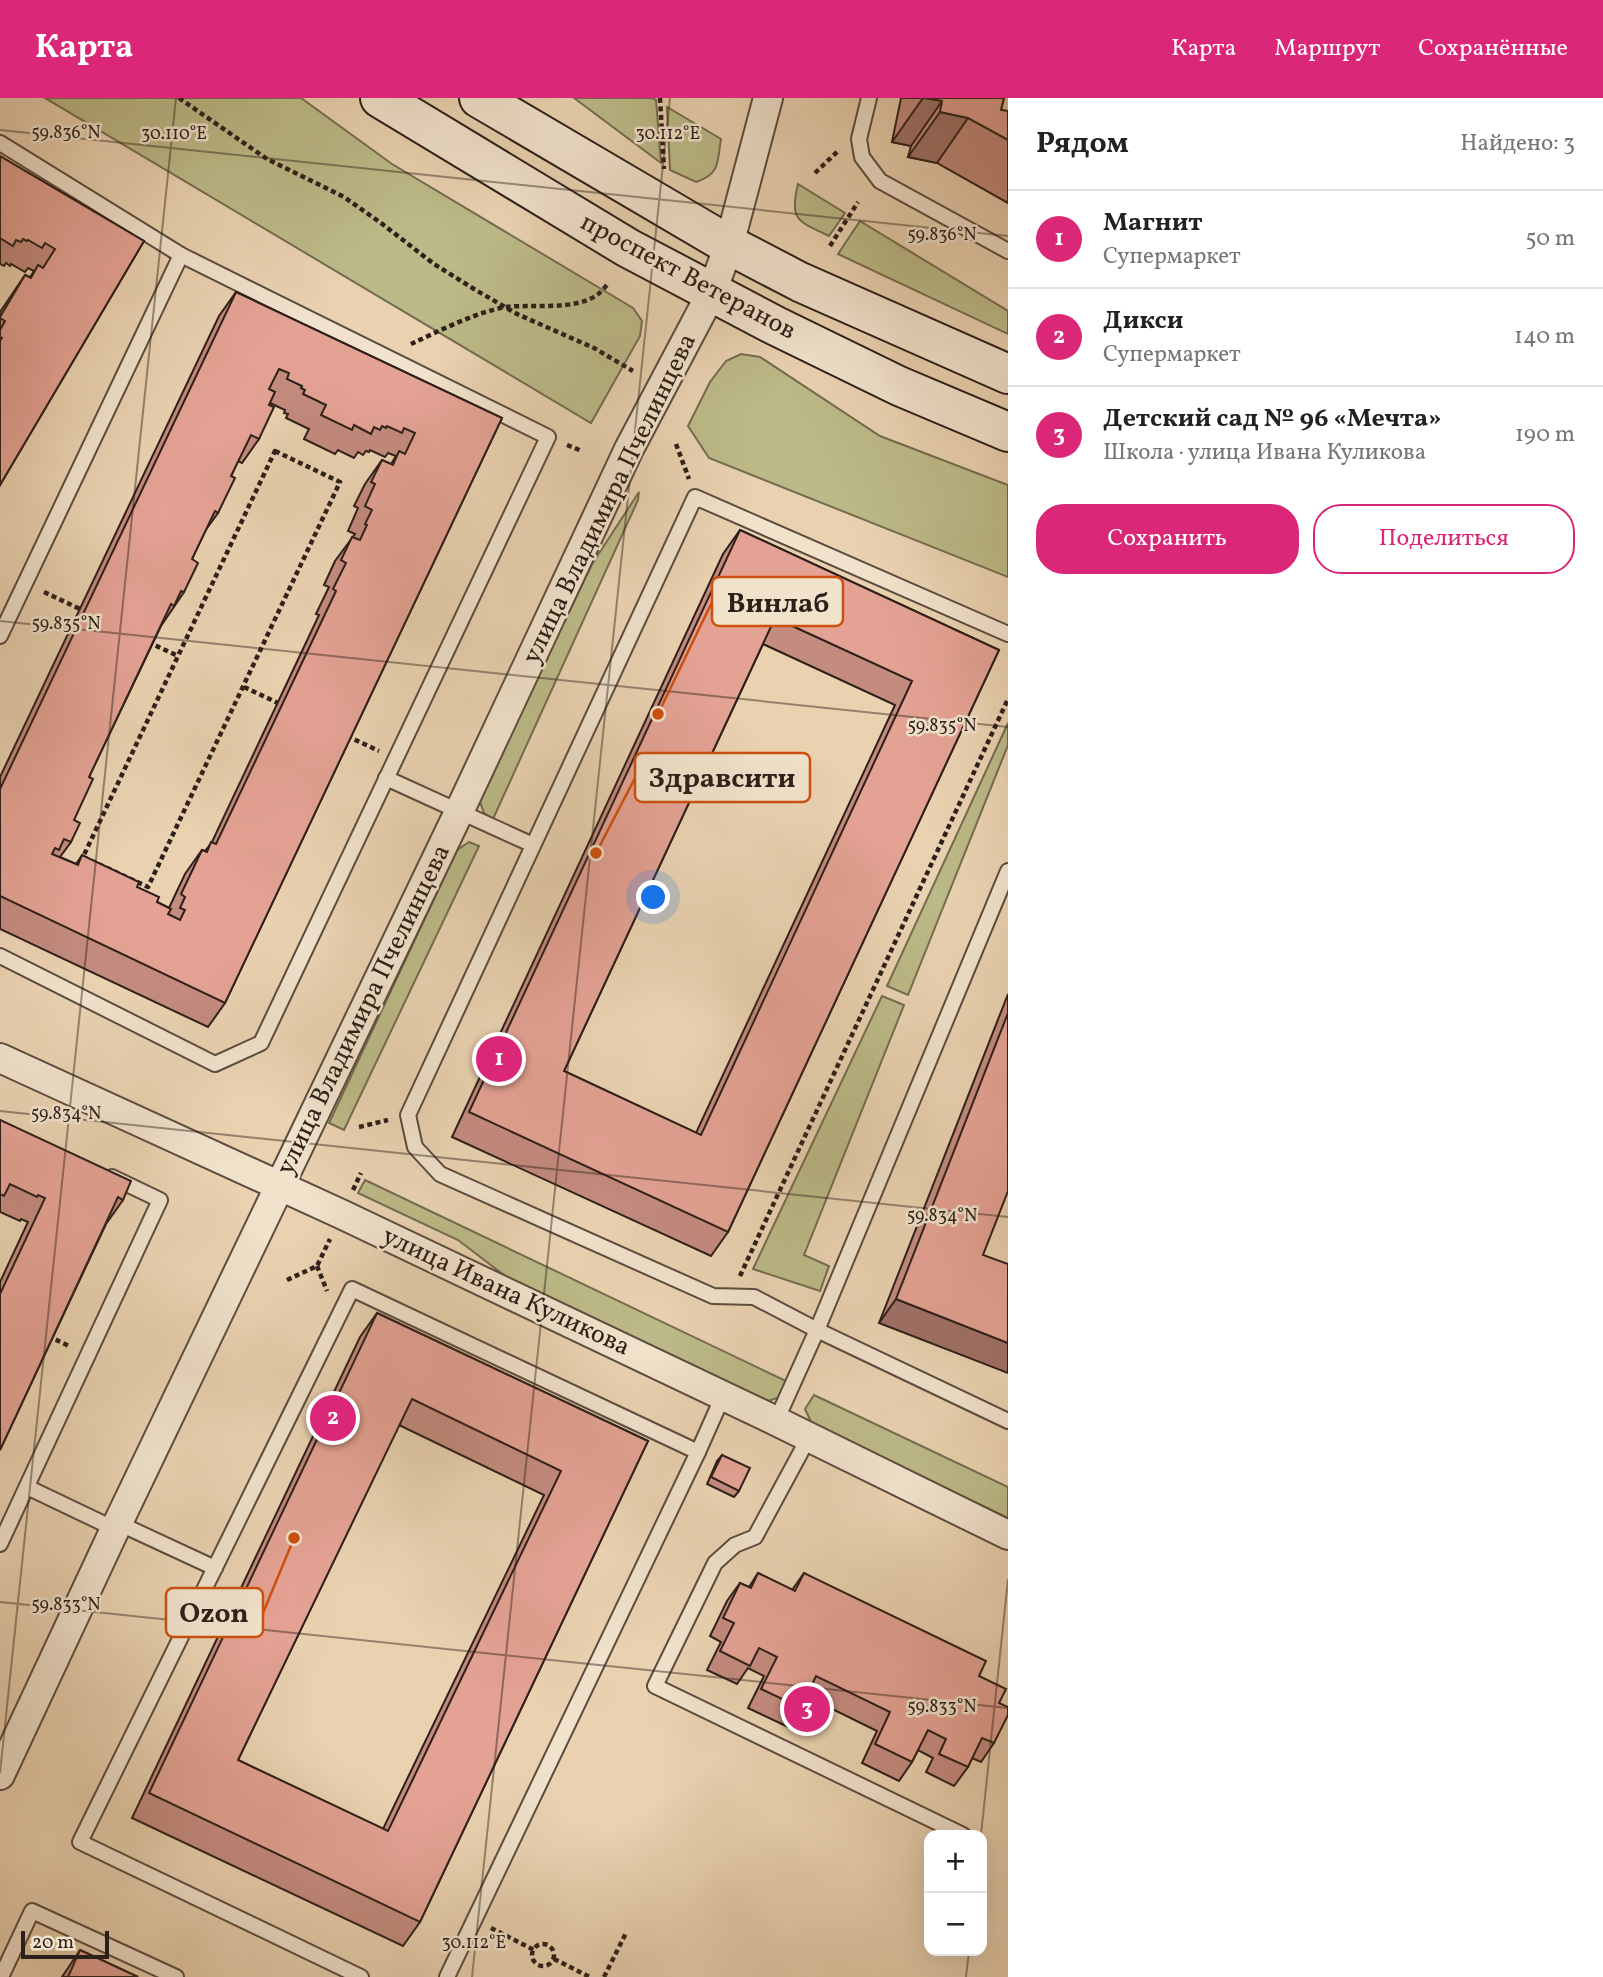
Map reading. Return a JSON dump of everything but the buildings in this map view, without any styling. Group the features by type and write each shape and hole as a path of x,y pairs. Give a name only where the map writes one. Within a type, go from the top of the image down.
{"main road":[{"name":"проспект Ветеранов","path":"380,98 628,248 899,386 1008,432"},
{"name":"проспект Ветеранов","path":"479,98 729,245 800,282 1008,374"}],"street":[{"name":"улица Владимира Пчелинцева","path":"0,1776 116,1526 629,449 712,292 729,245 768,98"},
{"name":"улица Ивана Куликова","path":"0,1058 279,1186 776,1421 1008,1535"}],"lane":[{"path":"869,98 859,139 862,157 880,181 1008,251"},
{"path":"0,144 181,255 548,437 261,1043 215,1064 0,956"},
{"path":"0,636 181,255"},
{"path":"1008,634 695,497 408,1115 415,1147 440,1174 713,1296 754,1297 1008,1421"},
{"path":"386,778 533,845"},
{"path":"776,1421 817,1330 1008,871"},
{"path":"0,1544 160,1200 99,1171"},
{"path":"361,1977 80,1842 352,1289 698,1452"},
{"path":"447,1977 723,1396"},
{"path":"808,1437 755,1537 735,1545 715,1563 655,1686 953,1830"},
{"path":"27,1487 215,1568"},
{"path":"1,1977 32,1910 176,1977"}],"path":[{"path":"179,98 267,159 344,197 434,264 506,307 594,348 633,371"},
{"path":"660,98 664,175"},
{"path":"815,173 846,144 859,139"},
{"path":"830,246 858,202"},
{"path":"385,356 459,321 506,307 581,302 596,296 608,284"},
{"path":"676,444 695,497"},
{"path":"275,451 340,482 148,887 83,857 178,656 275,451"},
{"path":"25,583 80,609"},
{"path":"148,642 178,656"},
{"path":"244,686 278,703"},
{"path":"731,1296 1008,699"},
{"path":"346,736 396,758"},
{"path":"359,1127 408,1115"},
{"path":"287,1280 317,1266 331,1303"},
{"path":"485,1925 534,1950"},
{"path":"604,1977 626,1933"},
{"path":"538,1945 548,1945 554,1959 550,1964 539,1965 532,1955 534,1950 538,1945"},
{"path":"554,1959 590,1977"}],"shaded area":[{"path":"45,98 301,98 392,164 633,308 642,321 640,336 591,423"},
{"path":"574,98 656,100 661,163"},
{"path":"667,107 721,139 714,171 704,179 696,182 670,170"},
{"path":"798,184 845,213 829,236 798,218 795,196"},
{"path":"860,221 1008,311 1008,334 838,254"},
{"path":"741,354 760,357 880,436 1008,485 1008,577 709,458 688,426 710,382 726,361"},
{"path":"639,492 638,500 493,819 484,813 479,799 592,564"},
{"path":"1008,723 1008,745 908,995 887,986"},
{"path":"469,842 479,846 344,1130 329,1123 457,850"},
{"path":"882,996 904,1005 804,1255 829,1266 820,1291 753,1269"},
{"path":"365,1180 786,1381 780,1397 765,1402 513,1282 458,1240 358,1193"},
{"path":"814,1395 1008,1487 1008,1518 812,1424 805,1409"}],"place":[{"name":"Винлаб","path":"658,714"},
{"name":"Здравсити","path":"596,853"},
{"name":"Магнит","path":"499,1059"},
{"name":"Дикси","path":"333,1418"},
{"name":"Ozon","path":"294,1538"},
{"name":"Детский сад № 96 «Мечта»","path":"807,1709"}]}
